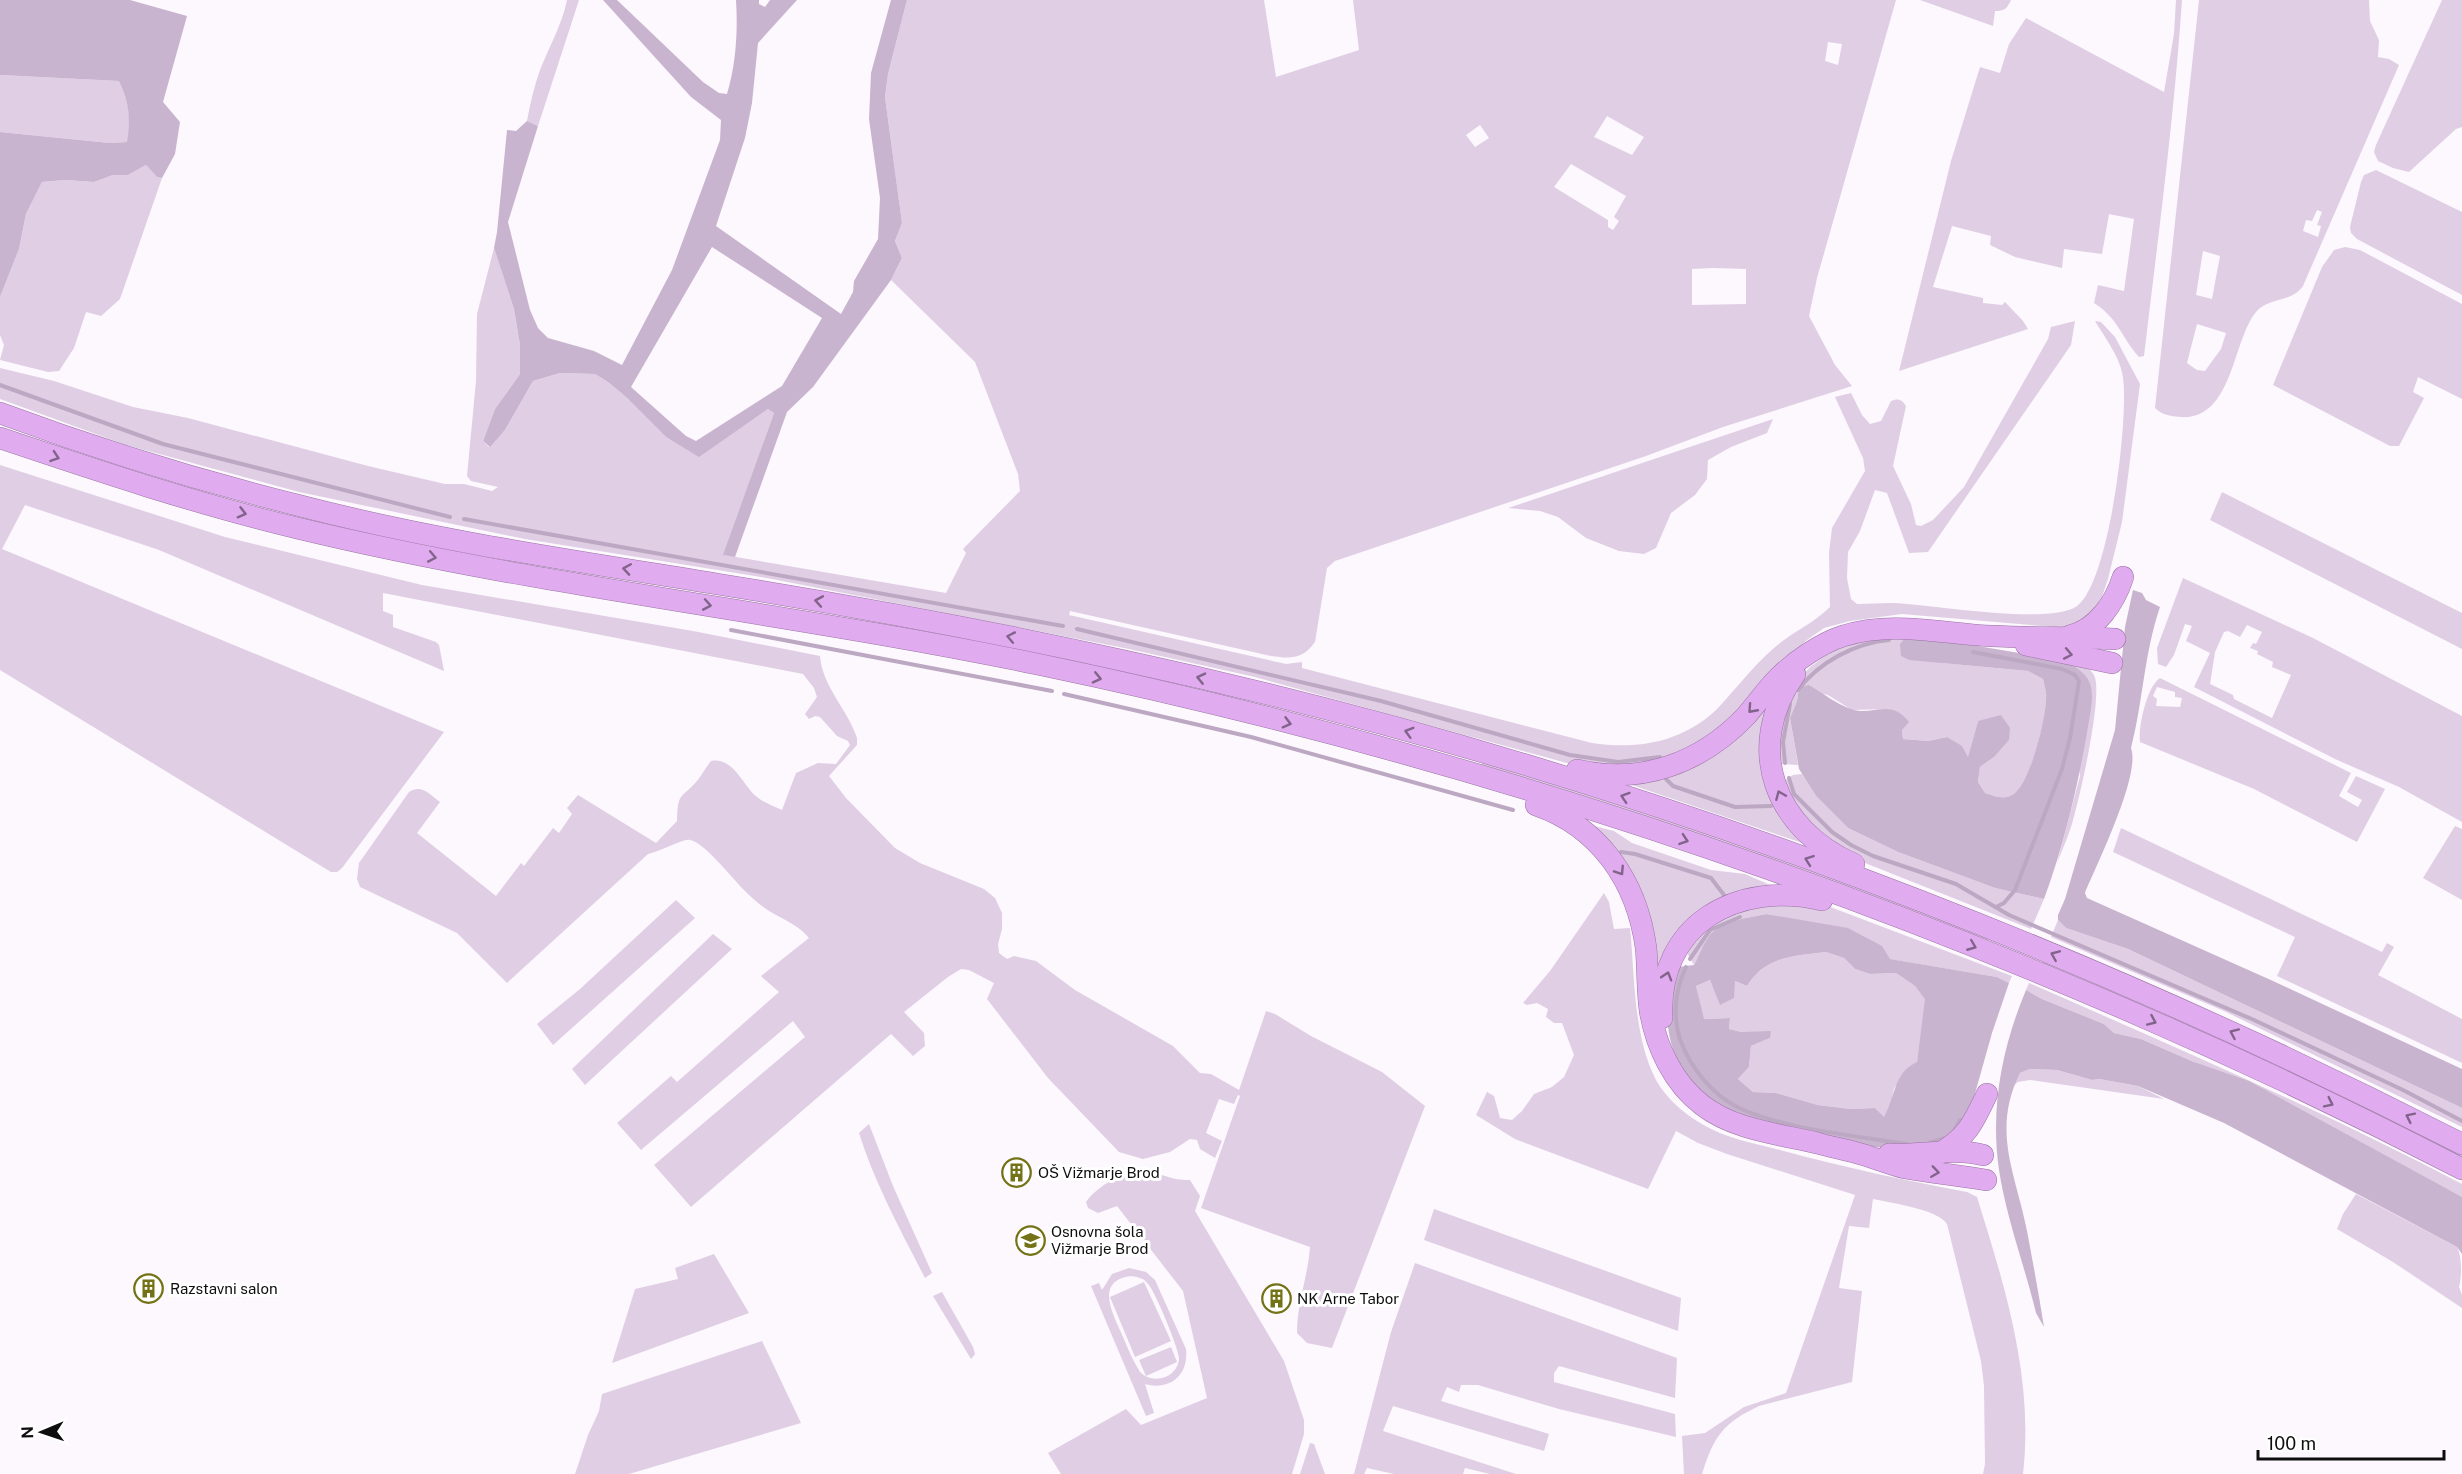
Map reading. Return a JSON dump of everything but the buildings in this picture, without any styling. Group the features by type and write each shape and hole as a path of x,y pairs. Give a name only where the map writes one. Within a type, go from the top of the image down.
{"highway":[{"path":"0,413 137,460 302,507 524,552 767,592 1018,638 1258,692 1465,748 1664,810 1923,903 2026,943 2194,1015 2317,1072 2462,1144"},
{"path":"0,438 161,491 295,528 489,568 828,625 1040,665 1239,710 1488,778 1665,834 1918,925 2050,977 2181,1034 2362,1118 2462,1169"},
{"path":"2065,637 2082,632 2097,621 2112,603 2123,577"},
{"path":"1465,748 1493,749 1524,755 1592,774 1625,775 1659,771 1689,759 1718,741 1745,716 1779,676 1809,654 1840,637 1877,628 1904,628 1991,636 2115,639"},
{"path":"1991,636 2112,663"},
{"path":"1809,654 1780,697 1772,722 1769,754 1771,770 1780,798 1801,830 1816,843 1845,860 1894,880 1923,903"},
{"path":"1488,778 1526,802 1548,809 1574,824 1607,853 1623,875 1635,900 1643,930 1650,1012 1656,1034 1677,1080 1693,1098 1727,1119 1749,1128 1858,1153 1881,1162 1907,1168 1986,1180"},
{"path":"1665,1055 1661,1010 1667,972 1688,936 1709,915 1722,908 1756,896 1798,895 1822,900 1875,919 1918,925"},
{"path":"1940,1153 1959,1142 1971,1126 1986,1094"},
{"path":"1858,1153 1967,1152 1983,1155"}],"shaded area":[{"path":"0,0 130,0 187,16 163,102 180,122 175,154 162,178 157,177 146,165 128,175 113,175 94,182 65,180 42,182 26,214 19,249 0,297 0,132 110,143 127,142 129,118 127,103 119,81 0,75"},
{"path":"567,0 579,0 538,126 527,121 531,102 540,70 559,27"},
{"path":"603,0 617,0 703,82 719,93 727,94 736,47 736,0 759,0 759,4 765,7 770,0 797,0 758,43 752,103 745,138 716,226 841,314 853,292 854,281 878,239 880,198 869,119 871,73 891,0 907,0 888,74 885,97 902,223 895,241 902,258 891,280 813,387 787,412 735,557 723,555 774,413 768,409 699,457 666,437 626,397 595,374 560,373 533,381 505,430 490,447 483,441 495,409 520,374 520,345 514,309 494,248 507,130 516,131 527,121 538,126 508,222 530,310 538,328 548,338 594,351 622,365 672,270 720,140 721,120 691,97","holes":["712,247 822,318 782,386 696,441 686,436 631,387"]},
{"path":"907,0 1264,0 1276,77 1359,50 1353,0 1896,0 1817,278 1809,316 1835,365 1852,386 1723,427 1646,456 1335,561 1327,568 1315,642 1301,655 1271,656 1070,611 1069,615 1286,664 1302,662 1302,668 1592,743 1626,745 1659,741 1690,729 1704,720 1774,648 1830,607 1829,553 1832,528 1865,471 1863,458 1835,397 1851,393 1862,415 1870,424 1881,421 1891,401 1900,400 1906,406 1893,466 1911,504 1916,525 1921,526 1933,520 1964,487 2048,339 2051,327 2075,321 2071,345 1928,552 1909,553 1887,493 1875,490 1860,531 1848,552 1847,578 1851,599 1857,604 1901,603 2017,614 2059,612 2074,608 2086,595 2097,570 2106,538 2114,501 2123,428 2122,371 2112,348 2095,321 2101,322 2115,337 2140,384 2122,522 2108,579 2097,611 2082,624 2065,628 1902,614 1850,621 1824,628 1776,668 1731,721 1688,752 1635,768 1574,765 1255,677 1129,649 767,578 525,539 299,492 126,445 0,399 0,368 54,381 133,407 188,418 368,466 445,484 464,484 492,491 498,487 471,481 467,476 476,381 477,314 494,248 514,309 520,345 520,374 495,409 483,441 489,447 505,430 533,381 560,373 595,374 626,397 666,437 699,456 768,409 774,413 724,555 946,593 966,553 963,549 1020,491 1018,474 975,362 891,280 902,258 895,241 902,223 885,97 888,74","holes":["1828,42 1842,44 1838,65 1825,61","1607,116 1644,137 1632,155 1594,137","1480,125 1489,138 1475,147 1466,135","1571,164 1626,196 1614,217 1619,221 1613,230 1608,227 1608,220 1554,187","1692,269 1746,269 1746,304 1692,305"]},
{"path":"1920,0 2011,0 2005,9 1995,11 1993,26"},
{"path":"2176,0 2182,0 2175,89 2144,356 2139,357 2109,315 2094,303 2098,285 2124,291 2134,219 2109,214 2102,254 2064,249 2062,268 2015,257 1990,245 1991,236 1952,226 1933,287 1983,298 1983,303 2002,305 2005,302 2028,329 1899,371 1951,161 1980,67 2000,73 2009,44 2026,18 2164,92 2174,34"},
{"path":"2199,0 2369,0 2370,21 2379,40 2378,57 2389,59 2399,65 2303,286 2292,295 2267,304 2256,312 2241,341 2229,377 2211,406 2197,415 2180,417 2166,415 2155,408","holes":["2317,210 2322,212 2317,225 2321,226 2318,237 2303,231 2306,220 2312,221","2203,251 2220,256 2212,299 2196,295","2197,324 2226,333 2221,349 2205,371 2197,370 2187,363"]},
{"path":"2442,0 2462,0 2462,127 2456,129 2409,172 2378,161 2374,152"},
{"path":"0,75 120,81 128,111 128,142 110,143 0,132"},
{"path":"146,165 157,177 162,178 120,299 101,316 86,312 74,348 59,371 48,372 0,360 4,345 0,335 0,297 19,249 26,214 42,182 65,180 94,182 113,175 128,175"},
{"path":"2376,170 2462,212 2462,295 2357,239 2351,233 2350,227 2361,182 2364,175"},
{"path":"2345,247 2360,250 2462,304 2462,399 2418,377 2413,392 2424,398 2399,446 2390,446 2273,385 2322,267 2334,250"},
{"path":"1773,419 1767,433 1731,447 1708,460 1707,479 1695,495 1671,513 1656,548 1644,554 1619,551 1586,538 1558,517 1540,511 1508,508"},
{"path":"0,465 225,537 422,585 693,631 820,656 825,678 857,738 857,745 829,776 846,798 895,848 920,863 984,889 995,898 1002,913 999,953 1007,959 1014,956 1036,961 1075,990 1173,1046 1200,1073 1211,1074 1239,1090 1266,1011 1382,1072 1425,1106 1332,1348 1307,1343 1297,1333 1310,1247 1201,1208 1240,1096 1238,1095 1234,1104 1219,1099 1206,1133 1222,1141 1215,1158 1200,1149 1197,1140 1190,1139 1170,1152 1143,1159 1119,1152 1048,1078 987,999 994,983 969,970 961,969 904,1012 924,1033 925,1046 913,1056 891,1034 691,1207 654,1165 805,1037 793,1021 641,1150 617,1123 671,1076 677,1082 779,992 761,976 809,938 806,934 754,900 710,853 690,840 648,854 507,983 457,933 360,887 357,879 359,863 409,792 418,789 425,791 440,802 417,833 496,896 521,863 524,866 553,828 559,833 572,814 567,808 578,795 656,843 677,821 681,797 697,781 711,761 719,761 732,768 757,797 782,810 796,773 818,763 836,764 850,745 848,741 837,736 820,717 815,716 809,719 805,714 817,697 814,688 803,674 383,593 383,611 393,615 393,627 436,642 439,645 444,671 159,550 25,505 2,549 444,732 342,868 337,872 331,872 0,670"},
{"path":"2222,492 2462,613 2462,649 2210,520"},
{"path":"2183,578 2313,638 2462,716 2462,822 2399,787 2335,759 2194,687 2210,653 2186,641 2192,626 2185,624 2174,655 2166,667 2158,664 2157,648","holes":["2247,625 2262,632 2256,644 2253,643 2250,648 2273,662 2272,667 2291,675 2272,718 2210,684 2215,652 2224,632 2228,631 2240,637"]},
{"path":"2133,590 2142,593 2146,600 2160,607 2150,642 2131,748 2130,778 2116,820 2085,893 2087,898 2462,1069 2462,1108 2128,949 2066,928 2058,920 2115,730 2125,627"},
{"path":"1876,637 1906,637 1942,663 2028,671 2043,679 2046,696 2040,735 2031,766 2019,789 2012,795 1999,797 1985,793 1978,782 1980,767 1994,757 1978,721 1968,758 1947,737 1928,741 1903,739 1902,730 1886,709 1852,710 1828,695 1799,688 1797,701 1790,718 1798,765 1782,764 1776,732 1798,681 1810,667 1829,653 1852,642"},
{"path":"1906,637 1948,641 2066,661 2088,679 2092,704 2079,775 2064,838 2044,899 1995,888 1898,852 1848,828 1816,796 1799,769 1790,718 1797,701 1799,687 1809,685 1851,709 1895,711 1909,722 1902,730 1903,739 1928,741 1947,737 1962,746 1968,757 1978,721 2001,715 2010,728 2009,740 1994,757 1980,767 1978,782 1985,793 1999,797 2012,795 2019,789 2031,766 2040,735 2046,696 2043,679 2028,671 1909,660 1901,656 1900,644"},
{"path":"2066,661 2082,665 2092,672 2096,686 2096,703 2080,793 2057,863 2080,776"},
{"path":"2160,678 2351,773 2339,796 2358,807 2362,800 2347,792 2356,776 2385,789 2357,842 2254,789 2140,742 2144,707 2155,682","holes":["2157,687 2175,692 2175,697 2182,698 2180,707 2156,706 2157,699 2153,696"]},
{"path":"1768,698 1765,725 1805,844 1629,784 1648,778"},
{"path":"1482,760 1731,840 1989,937 1986,944 1482,768"},
{"path":"1802,774 1816,796 1848,828 1898,852 1995,888 2044,899 2031,929 1850,857 1802,821 1784,781 1793,775"},
{"path":"1586,824 1614,831 1632,843 1711,870 1745,874 1777,888 1713,905 1656,1000 1652,949"},
{"path":"2455,826 2462,829 2462,900 2423,878"},
{"path":"2121,828 2382,952 2387,943 2394,947 2378,975 2462,1019 2462,1063 2277,976 2295,937 2113,852"},
{"path":"1604,893 1609,902 1614,929 1630,928 1636,1005 1648,1063 1660,1087 1682,1110 1711,1129 1740,1140 1850,1168 1967,1192 1977,1197 2007,1299 2021,1368 2025,1438 2023,1474 1983,1474 1985,1464 1984,1386 1981,1361 1947,1224 1934,1214 1873,1199 1869,1228 1849,1226 1839,1288 1862,1291 1852,1382 1759,1406 1747,1412 1728,1425 1716,1440 1702,1474 1684,1474 1682,1436 1705,1433 1744,1407 1786,1393 1855,1195 1727,1154 1698,1143 1676,1131 1648,1189 1515,1139 1476,1115 1487,1092 1494,1096 1500,1118 1512,1120 1522,1111 1534,1094 1552,1087 1564,1077 1574,1055 1562,1023 1554,1023 1546,1017 1548,1009 1537,1003 1527,1005 1523,1003 1550,971"},
{"path":"676,900 695,918 553,1045 537,1024 580,989"},
{"path":"1751,902 1825,905 2012,976 2009,983 1997,977 1889,959 1883,952 1792,919 1766,914 1737,920 1708,937 1694,965 1686,951 1701,929"},
{"path":"1766,914 1848,928 1882,946 1890,959 1997,977 2009,983 1969,1115 1948,1143 1885,1148 1774,1125 1725,1107 1704,1094 1687,1076 1675,1054 1668,1026 1669,1005 1678,967 1694,965 1709,936 1721,926 1736,920","holes":["1826,952 1844,958 1855,969 1870,974 1896,973 1915,986 1925,999 1917,1062 1903,1072 1884,1117 1875,1108 1851,1109 1818,1105 1776,1093 1753,1092 1738,1079 1749,1067 1751,1046 1770,1038 1771,1031 1742,1032 1729,1029 1730,1018 1704,1019 1696,986 1710,980 1720,1005 1734,998 1735,981 1747,986 1762,969 1781,959"]},
{"path":"2058,920 2066,928 2128,949 2462,1108 2462,1127 2224,1011 2051,937"},
{"path":"713,934 732,949 585,1085 572,1069"},
{"path":"1826,952 1844,958 1855,969 1870,974 1896,973 1915,986 1926,999 1917,1062 1894,1088 1891,1104 1884,1118 1875,1108 1851,1109 1818,1105 1776,1093 1753,1092 1738,1079 1749,1067 1751,1046 1770,1038 1729,1029 1730,1018 1703,1019 1696,986 1710,980 1721,1004 1729,1000 1735,981 1747,986 1754,976 1771,963 1781,959"},
{"path":"2043,959 2297,1070 2462,1152 2462,1161 2041,965"},
{"path":"2029,983 2355,1130 2462,1184 2462,1197 2194,1062 2141,1039 2114,1033 2104,1024 2042,999 2026,990"},
{"path":"2026,990 2042,999 2104,1024 2114,1033 2141,1039 2194,1062 2249,1081 2462,1197 2462,1254 2457,1247 2224,1123 2138,1086 2099,1079 2092,1080 2057,1070 2030,1069 2020,1073 2012,1094 2007,1114 2007,1133 2012,1171 2027,1231 2044,1327 2036,1313 2011,1224 2002,1188 1997,1147 1997,1101 2000,1078 2010,1033"},
{"path":"2030,1069 2057,1070 2092,1080 2099,1079 2138,1086 2164,1099 2030,1080 2018,1082 2013,1086 2020,1073"},
{"path":"869,1124 893,1186 932,1273 925,1278 889,1207 865,1152 859,1133"},
{"path":"1143,1170 1190,1180 1200,1196 1195,1211 1284,1361 1304,1420 1304,1434 1292,1474 1061,1474 1048,1453 1126,1409 1141,1425 1207,1398 1183,1291 1117,1206 1098,1213 1088,1208 1086,1202 1097,1190 1112,1180"},
{"path":"2356,1194 2457,1247 2461,1261 2459,1287 2462,1295 2462,1308 2393,1262 2337,1229 2343,1214"},
{"path":"1434,1209 1681,1298 1678,1331 1424,1240"},
{"path":"714,1254 749,1313 612,1363 635,1289 678,1279 675,1268"},
{"path":"1415,1263 1677,1358 1675,1398 1559,1366 1554,1373 1554,1382 1675,1414 1676,1437 1559,1409 1478,1385 1461,1385 1459,1392 1447,1387 1441,1401 1549,1434 1544,1451 1393,1406 1383,1431 1516,1474 1490,1474 1465,1468 1463,1474 1394,1474 1367,1468 1364,1474 1354,1474 1391,1332"},
{"path":"1129,1268 1146,1272 1155,1280 1186,1349 1184,1366 1176,1379 1162,1385 1145,1384 1154,1413 1146,1416 1091,1286 1099,1283 1102,1290 1112,1274","holes":["1131,1276 1145,1280 1151,1289 1178,1353 1179,1362 1176,1368 1162,1378 1150,1378 1140,1372 1109,1301 1112,1285 1119,1279"]},
{"path":"1144,1282 1171,1341 1135,1357 1110,1297"},
{"path":"942,1292 973,1347 975,1354 971,1359 933,1296"},
{"path":"762,1341 801,1423 629,1474 575,1474 599,1411 602,1394"},
{"path":"1171,1347 1177,1362 1146,1376 1139,1360"},
{"path":"1310,1443 1314,1444 1325,1474 1300,1474"}],"waterway":[{"path":"0,385 163,444 450,517"},
{"path":"464,519 1063,626"},
{"path":"1077,629 1381,701 1570,755 1618,762 1660,757"},
{"path":"731,630 1052,691"},
{"path":"1798,690 1816,671 1839,656 1863,645 1889,640"},
{"path":"1973,652 2062,669 2075,675 2079,681 2070,738 2062,769 2015,890 2004,903 1996,907"},
{"path":"1064,694 1251,737 1513,810"},
{"path":"1785,763 1783,742 1790,704"},
{"path":"1789,778 1794,794 1832,832 1851,845 1873,856 1956,884 2009,915 2254,1020 2403,1090 2462,1121"},
{"path":"1666,779 1673,786 1735,807 1771,806"},
{"path":"1621,852 1635,854 1711,878 1724,895"},
{"path":"1690,959 1710,930 1740,917"},
{"path":"1686,967 1677,994 1678,1033 1690,1061 1719,1095 1737,1107 1776,1121 1820,1131 1907,1144"},
{"path":"1955,1129 1960,1120"},
{"path":"1929,1143 1945,1138"}],"place":[{"name":"OŠ Vižmarje Brod","path":"1017,1172"},
{"name":"Osnovna šola Vižmarje Brod","path":"1030,1240"},
{"name":"Razstavni salon","path":"149,1288"},
{"name":"NK Arne Tabor","path":"1276,1298"}]}
